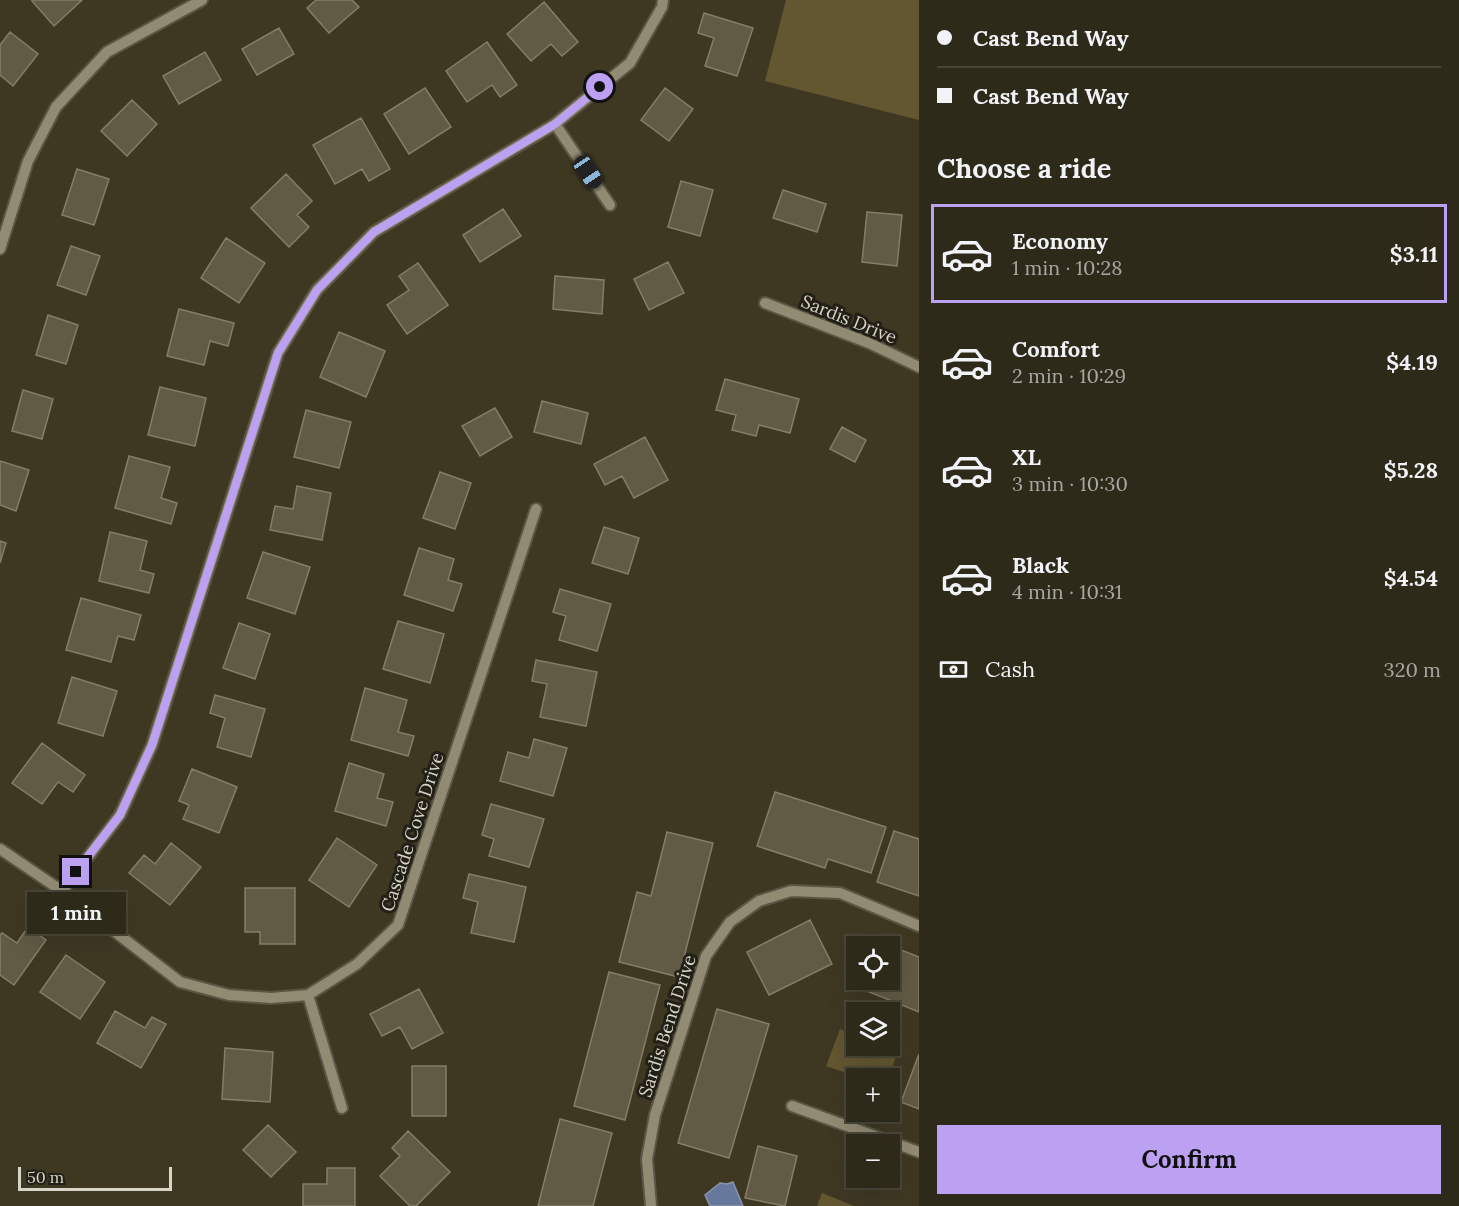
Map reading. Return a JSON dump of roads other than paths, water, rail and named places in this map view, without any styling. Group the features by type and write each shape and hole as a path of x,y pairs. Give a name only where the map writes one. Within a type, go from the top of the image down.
{"street":[{"path":"0,249 28,161 56,107 108,52 202,0"},
{"path":"62,891 120,815 152,745 278,353 317,290 374,232 555,124 630,63 662,7 663,0"},
{"path":"555,124 610,205"},
{"name":"Sardis Drive","path":"765,303 869,344 919,367"},
{"name":"Cascade Cove Drive","path":"0,849 62,891 180,982 229,995 271,998 308,995 357,964 399,925 536,508"},
{"name":"Sardis Bend Drive","path":"651,1206 647,1159 655,1115 706,956 730,922 759,901 791,891 840,893 919,926"},
{"path":"308,995 342,1108"},
{"path":"792,1106 919,1152"}],"water":[{"path":"733,1182 743,1206 710,1206 705,1195 720,1183"}]}
